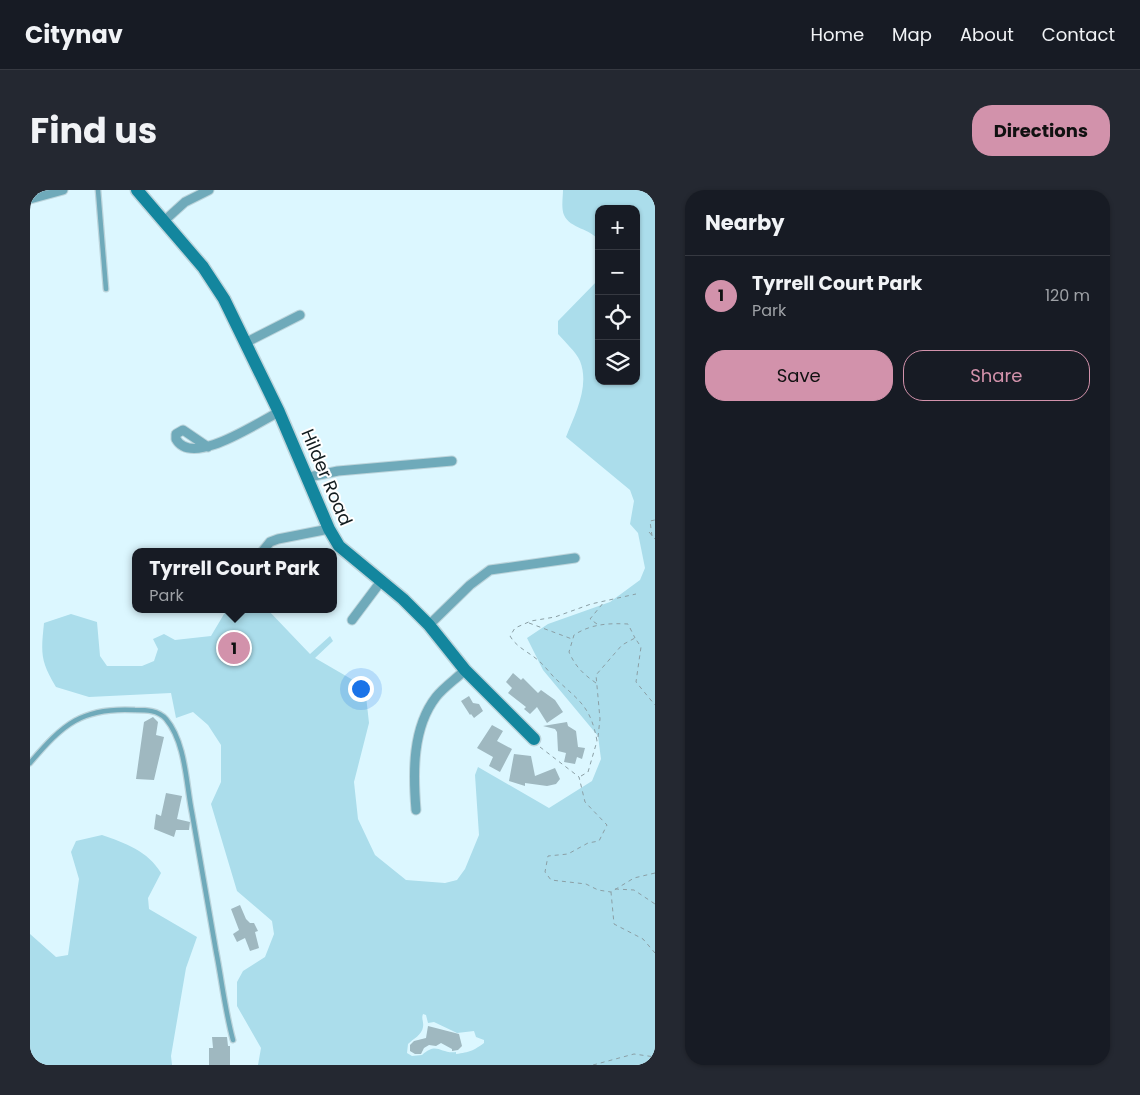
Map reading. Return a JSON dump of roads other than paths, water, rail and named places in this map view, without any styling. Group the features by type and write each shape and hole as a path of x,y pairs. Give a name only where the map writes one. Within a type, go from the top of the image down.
{"street":[{"path":"30,199 63,190"},
{"name":"Hilder Road","path":"137,190 214,281 279,412 309,478 329,529 339,546 382,580 429,625 465,670 534,740"},
{"path":"164,221 185,202 209,190"},
{"path":"245,343 300,315"},
{"path":"208,447 279,412"},
{"path":"309,478 325,472 452,461"},
{"path":"265,548 270,542 278,539 329,529"},
{"path":"429,625 470,585 490,570 575,558"},
{"path":"352,620 382,580"},
{"path":"416,810 415,756 427,711 436,696 465,670"}],"lane":[{"path":"98,190 106,289"},
{"path":"30,764 46,744 80,716 98,711 120,709 152,710 165,718 175,734 186,776 224,999 233,1040"}],"place":[{"name":"Tyrrell Court Park","path":"234,648"}]}
